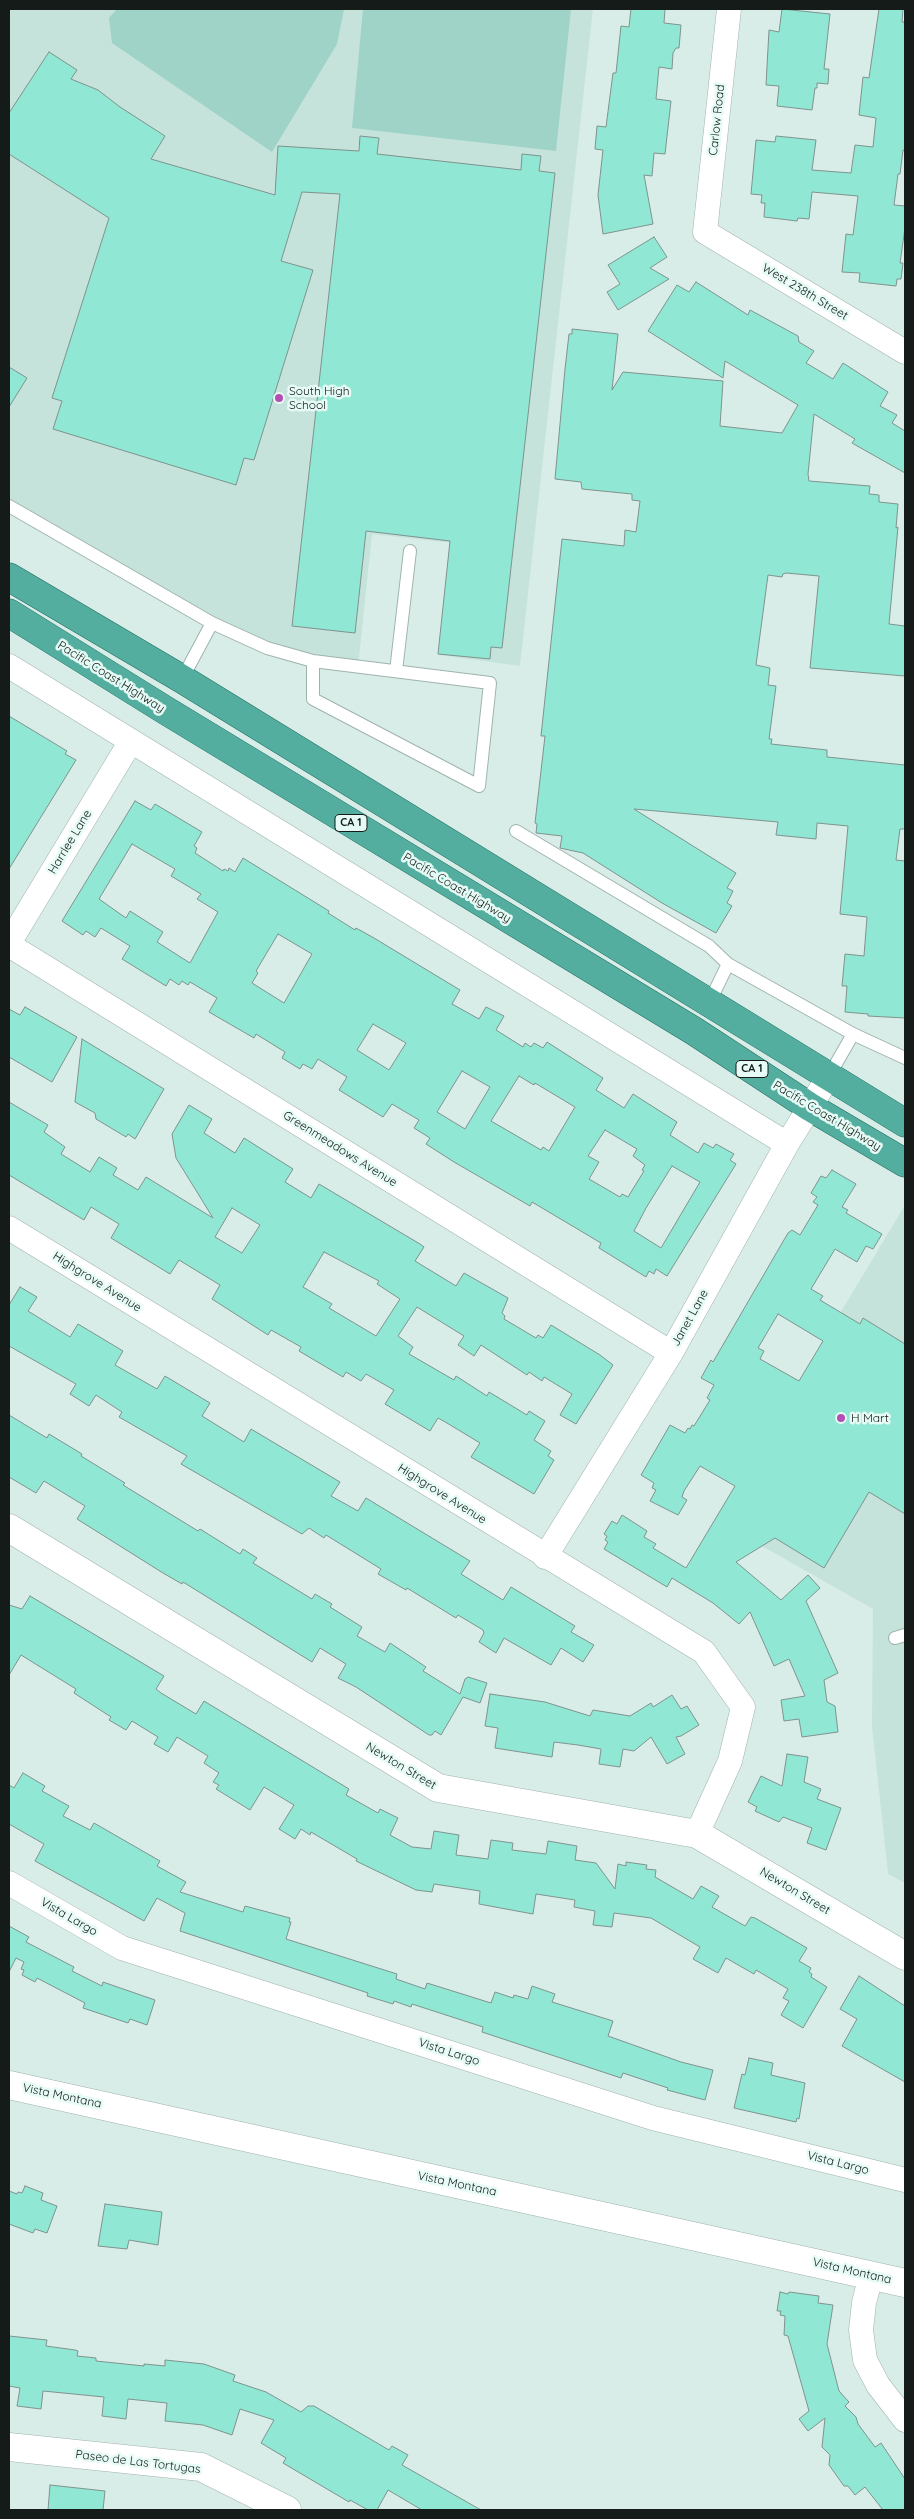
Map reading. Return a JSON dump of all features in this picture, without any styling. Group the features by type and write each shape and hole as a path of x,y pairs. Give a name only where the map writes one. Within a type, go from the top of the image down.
{"highway":[{"name":"CA 1","path":"9,577 182,679 905,1123"},
{"name":"Pacific Coast Highway","path":"9,613 173,715 694,1031 810,1107 905,1163"}],"street":[{"name":"Carlow Road","path":"706,232 729,9"},
{"name":"West 238th Street","path":"706,232 905,352"},
{"path":"9,666 787,1144"},
{"name":"Harrlee Lane","path":"9,944 131,741"},
{"name":"Greenmeadows Avenue","path":"9,944 671,1353"},
{"name":"Janet Lane","path":"545,1557 671,1353 787,1144 829,1076"},
{"name":"Highgrove Avenue","path":"9,1228 545,1557 704,1652 743,1707 730,1761 697,1834"},
{"name":"Newton Street","path":"9,1528 438,1788 697,1834 905,1956"},
{"name":"Vista Largo","path":"9,1883 122,1948 653,2118 905,2180"},
{"name":"Vista Montana","path":"9,2085 905,2283"},
{"path":"871,2275 864,2303 862,2330 865,2360 878,2385 905,2420"},
{"name":"Paseo de Las Tortugas","path":"9,2446 201,2467 287,2510"}],"lane":[{"path":"9,506 212,623 267,648 312,661 490,683 479,786 313,699 312,661"},
{"path":"396,671 410,550"},
{"path":"182,679 212,623"},
{"path":"516,831 709,946 728,964 853,1034 905,1058"},
{"path":"709,1003 728,964"},
{"path":"829,1076 853,1034"}],"shaded area":[{"name":"South High School","path":"9,9 593,9 520,666 440,655 453,543 372,534 358,667 313,661 212,623 9,506"},
{"path":"905,1205 905,1883 888,1874 872,1726 873,1609 716,1520"}],"green space":[{"path":"117,9 344,9 337,44 272,152 112,43 109,18"},
{"path":"363,9 571,9 556,151 352,128"}],"building":[{"path":"631,9 665,9 664,23 681,25 679,48 676,48 673,53 672,69 659,67 656,99 671,101 665,154 654,153 652,176 644,175 653,224 603,234 598,195 603,150 595,149 597,126 606,127 613,73 616,73 621,26 629,27"},
{"path":"782,9 830,14 824,69 829,69 828,84 817,83 812,110 777,106 779,86 766,85 769,30 779,32"},
{"path":"879,9 903,9 902,22 905,22 905,151 903,150 900,174 898,174 894,205 905,206 905,228 900,263 903,263 901,279 897,279 896,286 859,282 860,273 842,272 846,234 853,235 858,196 812,192 809,219 798,218 797,221 764,217 765,203 761,203 762,195 751,194 756,140 775,142 776,136 816,140 812,170 851,173 855,145 873,147 876,118 859,115 863,77 869,78"},
{"path":"49,52 77,70 71,79 98,90 120,107 165,136 151,159 275,195 278,146 359,151 360,136 379,138 377,154 521,170 522,154 541,156 539,171 555,173 502,648 491,647 490,659 438,654 450,541 366,531 355,633 292,626 340,194 302,192 281,261 313,270 254,460 244,458 236,485 53,429 62,401 52,398 109,218 9,154 9,113"},
{"path":"654,237 667,257 650,268 669,279 618,310 607,292 620,284 608,265"},
{"path":"696,282 748,315 750,310 798,336 799,342 814,351 806,363 833,379 843,363 888,392 880,406 897,415 892,423 905,431 905,473 852,443 855,439 814,414 808,474 809,481 870,486 869,494 879,495 879,502 898,504 896,528 898,527 889,624 905,626 905,676 810,668 819,576 786,573 782,577 768,575 756,665 770,668 768,685 776,686 769,739 772,739 771,744 827,750 827,757 905,765 905,829 900,829 896,860 905,861 905,1018 868,1016 868,1014 845,1012 847,986 842,986 845,954 864,956 867,917 840,914 848,826 817,823 816,839 776,835 778,822 634,809 736,873 727,888 733,891 727,903 732,906 716,933 662,903 583,853 560,848 562,836 536,833 537,824 535,823 545,736 541,736 562,539 624,546 625,530 636,532 640,501 632,500 632,494 582,489 581,482 555,479 565,369 569,334 572,334 572,329 618,334 612,390 623,372 723,381 720,426 782,433 798,405 725,361 723,378 648,331 677,285 689,292"},
{"path":"9,367 27,378 9,407"},
{"path":"9,716 67,751 65,754 76,760 9,869"},
{"path":"135,801 151,810 155,804 202,832 194,846 197,848 195,853 223,871 224,869 228,871 229,868 235,872 243,858 329,911 328,913 355,930 356,928 374,938 460,990 452,1004 479,1019 486,1007 504,1016 496,1030 523,1047 525,1043 531,1047 534,1043 543,1048 547,1042 603,1078 596,1090 624,1108 633,1094 677,1122 670,1135 698,1153 704,1143 713,1148 716,1144 734,1154 730,1160 736,1164 667,1276 656,1269 654,1274 649,1271 646,1277 599,1248 601,1243 532,1202 530,1206 426,1144 430,1138 414,1128 419,1120 392,1104 383,1117 339,1090 347,1077 318,1059 312,1069 303,1064 300,1069 282,1058 285,1052 256,1034 254,1038 209,1012 217,998 190,982 188,985 182,981 179,985 170,979 166,986 122,959 130,946 101,928 95,937 86,931 83,935 62,921","holes":["132,844 175,869 171,876 201,894 197,899 218,912 190,963 157,942 163,932 130,911 126,918 99,899","278,934 312,954 284,1003 252,983 258,973 256,971","373,1024 406,1043 389,1070 357,1050","462,1071 490,1087 465,1129 437,1112","519,1076 534,1085 535,1083 575,1107 549,1151 543,1147 541,1150 491,1121","605,1130 637,1149 633,1156 645,1165 642,1170 644,1171 628,1197 622,1194 620,1197 589,1179 599,1162 588,1156","672,1166 700,1182 661,1248 634,1231"]},
{"path":"25,1007 77,1037 52,1082 9,1057 9,1009 20,1015"},
{"path":"82,1039 164,1089 135,1139 128,1134 126,1137 96,1119 95,1113 75,1102"},
{"path":"9,1102 48,1125 44,1132 65,1147 61,1154 90,1172 99,1157 117,1168 113,1175 138,1190 146,1177 213,1218 176,1158 172,1134 189,1105 212,1119 204,1133 235,1153 244,1138 293,1169 285,1182 311,1198 319,1184 420,1244 424,1247 415,1261 456,1286 464,1273 508,1298 502,1313 505,1316 504,1319 536,1338 538,1335 543,1338 551,1325 613,1365 576,1424 560,1415 572,1394 544,1377 542,1381 529,1372 527,1375 481,1345 474,1356 458,1345 464,1336 417,1307 398,1336 413,1347 409,1354 454,1380 456,1376 487,1396 489,1392 527,1415 529,1411 545,1421 534,1440 551,1451 548,1456 554,1460 534,1494 471,1457 480,1443 447,1423 438,1418 430,1431 385,1404 394,1390 366,1374 361,1381 346,1372 343,1377 299,1351 301,1347 271,1330 268,1335 212,1299 220,1285 179,1260 170,1274 111,1238 119,1224 91,1207 84,1220 9,1175","holes":["232,1208 260,1225 242,1253 215,1237","324,1252 379,1281 377,1284 400,1299 376,1336 329,1308 332,1304 303,1287"]},
{"path":"832,1170 856,1184 842,1207 848,1210 846,1213 882,1234 873,1249 866,1246 857,1262 835,1249 811,1289 823,1296 820,1300 860,1324 863,1318 905,1344 905,1514 869,1492 824,1568 775,1538 736,1562 781,1600 808,1575 820,1588 806,1601 838,1673 824,1680 827,1702 835,1706 838,1732 802,1737 799,1719 784,1721 781,1700 805,1696 789,1659 774,1666 750,1612 739,1624 713,1603 672,1578 667,1587 604,1549 608,1542 605,1540 607,1536 604,1534 612,1521 617,1524 622,1515 647,1531 644,1537 656,1544 653,1548 686,1568 735,1486 700,1466 684,1491 682,1497 687,1500 678,1515 650,1501 656,1490 652,1488 654,1483 641,1475 670,1425 685,1433 688,1428 690,1429 692,1425 694,1426 710,1400 707,1398 714,1385 701,1378 711,1360 713,1362 788,1233 792,1230 800,1235 818,1205 813,1202 817,1197 811,1193 821,1176 826,1178","holes":["778,1314 823,1341 799,1381 760,1359 764,1351 758,1348"]},
{"path":"20,1287 37,1297 28,1311 70,1337 78,1324 123,1351 115,1365 157,1389 165,1376 210,1403 202,1416 244,1442 251,1429 340,1482 331,1496 358,1511 366,1498 470,1561 461,1574 503,1600 511,1587 575,1626 571,1632 594,1645 583,1662 561,1648 551,1665 504,1638 496,1653 479,1642 484,1633 483,1630 458,1615 456,1618 407,1588 406,1590 378,1574 381,1569 326,1535 324,1538 309,1528 302,1534 181,1464 187,1456 119,1417 122,1412 96,1395 89,1406 70,1394 76,1384 9,1346 9,1305"},
{"path":"9,1415 47,1438 49,1434 82,1454 81,1456 125,1483 123,1485 198,1531 200,1529 240,1554 243,1549 257,1558 253,1563 312,1599 315,1594 332,1604 330,1607 362,1627 357,1636 385,1652 390,1643 426,1667 423,1671 460,1694 465,1679 468,1677 487,1683 480,1703 463,1697 441,1735 435,1731 432,1735 429,1735 356,1687 338,1678 346,1664 320,1648 312,1662 183,1582 182,1584 163,1573 77,1519 85,1506 44,1481 36,1493 9,1477"},
{"path":"30,1596 164,1676 156,1689 161,1693 196,1714 204,1701 349,1789 346,1795 378,1813 380,1809 398,1818 390,1835 412,1847 431,1849 434,1831 459,1835 456,1855 488,1859 491,1840 513,1843 512,1850 546,1854 548,1841 577,1846 575,1860 596,1863 615,1889 618,1864 626,1866 626,1862 647,1865 646,1869 656,1870 655,1877 693,1899 701,1886 719,1896 712,1907 745,1926 751,1917 755,1918 807,1948 799,1961 811,1968 809,1972 812,1974 811,1977 827,1987 803,2028 781,2015 789,2001 783,1998 788,1989 756,1970 754,1974 726,1958 718,1973 693,1959 700,1947 651,1918 614,1913 612,1927 593,1925 595,1911 574,1907 575,1900 536,1894 533,1914 479,1904 480,1891 434,1884 432,1892 416,1890 356,1861 357,1859 311,1832 310,1835 301,1829 295,1839 279,1829 294,1805 264,1787 250,1810 216,1789 219,1785 213,1782 219,1773 204,1763 208,1756 177,1737 168,1752 154,1744 158,1737 132,1721 126,1730 109,1720 111,1717 74,1693 76,1689 21,1655 9,1675 9,1605 22,1609"},
{"path":"490,1694 545,1702 590,1716 593,1710 630,1716 651,1703 653,1707 672,1695 681,1709 687,1706 699,1725 676,1737 685,1754 667,1764 651,1737 634,1751 623,1749 620,1767 599,1764 601,1749 578,1745 554,1742 552,1757 495,1748 498,1728 485,1726"},
{"path":"787,1754 808,1757 804,1782 821,1789 817,1799 841,1808 826,1850 807,1843 812,1828 783,1817 779,1822 755,1811 757,1807 748,1802 761,1776 782,1786"},
{"path":"23,1773 45,1786 42,1791 69,1806 63,1816 90,1830 94,1823 160,1861 157,1866 186,1882 180,1892 243,1912 245,1906 290,1918 289,1922 291,1922 286,1939 397,1974 396,1979 425,1989 427,1983 491,2003 495,1992 513,1998 514,1995 528,1999 532,1986 555,1994 552,2002 613,2021 608,2036 681,2062 713,2070 705,2100 667,2090 668,2088 623,2073 621,2078 482,2032 483,2027 412,2004 411,2007 394,2001 393,2004 367,1996 368,1993 180,1931 185,1913 157,1898 144,1921 35,1861 44,1844 9,1824 9,1785 14,1788"},
{"path":"9,1926 29,1937 26,1942 74,1967 72,1971 102,1986 103,1982 155,2000 147,2025 130,2019 128,2023 83,2008 85,2003 37,1978 35,1982 22,1975 24,1970 21,1969 24,1962 16,1958 9,1972"},
{"path":"859,1976 905,2006 905,2082 842,2046 857,2019 840,2009"},
{"path":"749,2058 773,2063 771,2075 805,2083 799,2119 797,2118 796,2122 734,2108 742,2074 745,2075"},
{"path":"25,2186 43,2193 41,2200 57,2206 47,2233 35,2229 33,2233 9,2224 9,2191 17,2194 18,2192 22,2193"},
{"path":"105,2204 162,2212 158,2245 129,2240 127,2249 98,2246"},
{"path":"780,2292 819,2296 818,2303 833,2305 827,2344 839,2391 849,2402 845,2406 856,2417 858,2424 875,2447 881,2443 905,2479 905,2510 883,2510 865,2487 855,2495 848,2486 844,2486 829,2465 830,2455 822,2447 825,2418 808,2431 799,2419 809,2411 788,2336 784,2335 785,2316 780,2315 781,2311 777,2311"},
{"path":"9,2336 47,2340 46,2346 75,2350 78,2351 77,2356 96,2358 96,2361 144,2366 144,2364 165,2366 165,2360 204,2364 235,2375 233,2381 266,2392 301,2412 308,2406 314,2406 389,2450 392,2446 408,2455 402,2465 481,2510 422,2510 388,2490 377,2510 368,2510 350,2500 349,2502 283,2463 286,2458 261,2443 274,2420 240,2409 232,2435 203,2425 165,2421 167,2403 128,2399 126,2419 102,2416 104,2397 43,2391 41,2409 17,2406 20,2388 9,2386"},
{"path":"50,2485 105,2491 103,2510 48,2510"}],"place":[{"name":"South High School","path":"279,398"},
{"name":"H Mart","path":"841,1418"}]}
